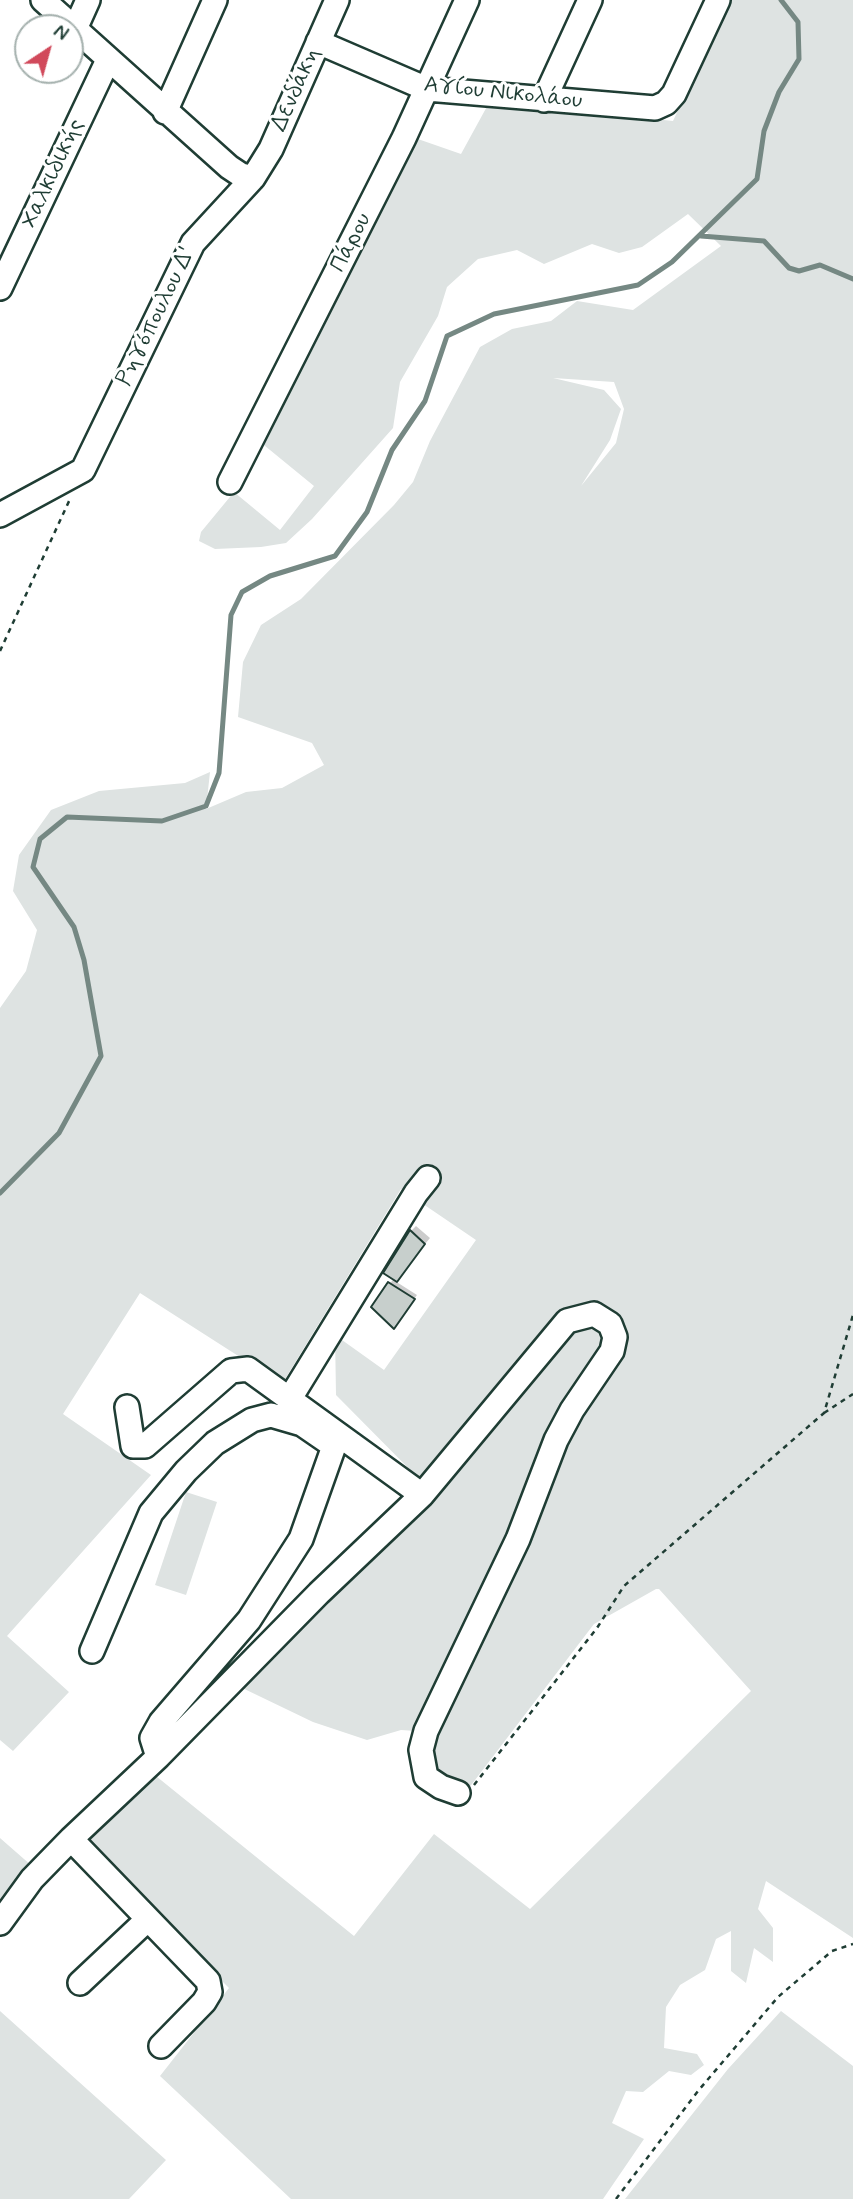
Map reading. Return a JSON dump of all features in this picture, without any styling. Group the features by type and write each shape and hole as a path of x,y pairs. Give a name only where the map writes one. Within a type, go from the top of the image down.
{"street":[{"path":"43,0 58,14"},
{"path":"165,112 215,0"},
{"name":"Δενδάκη","path":"253,178 271,149 337,0"},
{"name":"Πάρου","path":"230,482 427,89 467,0"},
{"path":"544,100 590,0"},
{"name":"Αγίου Νικολάου","path":"318,42 427,89 654,108 666,103 674,94 718,0"},
{"path":"84,37 229,167 241,175 253,178"},
{"name":"Χαλκιδικής","path":"0,288 108,60"},
{"name":"Ρηγόπουλου Δ'","path":"83,470 193,243 253,178"},
{"path":"0,514 83,470"},
{"path":"289,1400 416,1193 428,1178"},
{"path":"0,1923 32,1879 71,1839 158,1757 318,1593 422,1495 567,1321 594,1314 610,1324 615,1337 612,1351 561,1430 518,1539 425,1731 421,1764 426,1777 441,1787 458,1793"},
{"path":"127,1408 133,1446 145,1446 231,1371 248,1368 422,1495"},
{"path":"92,1651 151,1513 186,1471 215,1443 252,1420 271,1415 302,1424 368,1470"},
{"path":"158,1757 152,1738 161,1722 249,1620 301,1539 334,1446"},
{"path":"71,1839 208,1981 210,1992 161,2046"},
{"path":"80,1983 148,1919"}],"path":[{"path":"0,651 83,470"},
{"path":"824,1413 853,1315"},
{"path":"458,1793 472,1788 597,1628 624,1586 824,1413 853,1394"},
{"path":"615,2199 698,2091 764,2013 832,1951 853,1944"}],"shaded area":[{"path":"729,0 853,0 853,1938 766,1881 758,1909 773,1928 773,1962 754,1948 746,1983 731,1971 731,1931 716,1939 705,1970 680,1985 666,2007 664,2048 697,2054 704,2065 691,2075 669,2071 643,2092 626,2091 612,2123 644,2139 603,2199 291,2199 160,2076 229,1988 76,1835 146,1768 354,1936 434,1834 530,1909 751,1691 659,1589 656,1589 594,1624 459,1801 433,1790 416,1731 401,1730 367,1740 313,1722 234,1684 433,1493 336,1395 335,1335 384,1370 476,1240 401,1189 282,1384 140,1293 63,1414 151,1475 7,1636 69,1692 13,1751 0,1740 0,1008 26,971 37,930 13,891 19,855 51,810 99,791 185,783 210,772 206,809 246,792 282,788 324,765 312,743 238,717 243,662 261,625 301,599 394,505 413,482 430,441 480,347 512,329 551,321 577,301 633,310 721,246 688,214 642,247 619,253 592,244 544,264 517,250 478,259 447,287 438,316 400,382 393,428 312,519 286,543 215,549 199,541 201,532 234,492 280,530 314,486 259,441 415,138 461,154 490,101 673,121","holes":["553,378 614,382 624,409 616,443 581,486 610,440 621,409 604,390"]},
{"path":"186,1492 217,1502 186,1595 155,1585"},
{"path":"0,1838 32,1866 0,1908"},
{"path":"0,2011 166,2160 129,2199 0,2199"},
{"path":"781,2011 853,2066 853,2199 625,2199 728,2069"}],"building":[{"path":"410,1230 425,1244 397,1282 383,1273"},
{"path":"388,1282 415,1299 394,1329 371,1307"}],"waterway":[{"path":"0,1193 59,1133 101,1056 84,960 74,927 33,867 40,839 67,817 162,821 206,806 219,773 231,615 242,592 270,576 335,556 367,512 392,450 425,401 447,336 494,314 638,285 672,262 757,179 764,131 779,92 799,59 798,22 781,0"},
{"path":"701,236 764,241 789,268 799,271 820,265 853,279"}]}
